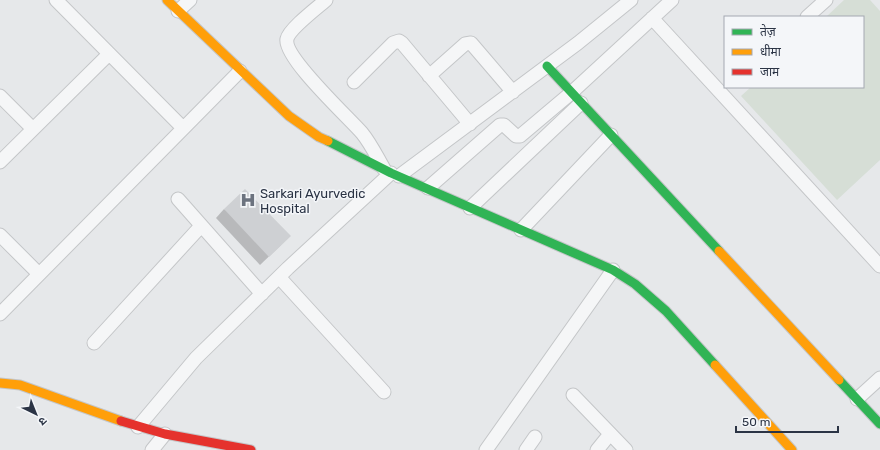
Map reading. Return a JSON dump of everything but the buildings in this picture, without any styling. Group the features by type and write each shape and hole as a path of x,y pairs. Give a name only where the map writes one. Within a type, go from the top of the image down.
{"street":[{"path":"56,0 183,128"},
{"path":"167,0 289,116 335,146 391,173 613,270 635,284 666,311 792,450"},
{"path":"178,11 190,0"},
{"path":"326,0 295,27 287,38 287,43 293,55 313,82 363,134 391,173"},
{"path":"138,427 196,358 279,277 391,173 470,124 631,0"},
{"path":"428,188 500,125 504,126 519,137 571,93 672,0"},
{"path":"808,16 826,0"},
{"path":"652,18 726,91 880,266"},
{"path":"354,82 393,43 399,41 470,124"},
{"path":"429,76 465,44 471,43 513,92"},
{"path":"0,162 109,54"},
{"path":"547,66 880,424"},
{"path":"0,314 240,71"},
{"path":"0,96 33,129"},
{"path":"470,208 581,103"},
{"path":"521,230 611,135"},
{"path":"178,199 262,294"},
{"path":"94,343 201,226"},
{"path":"0,235 39,274"},
{"path":"486,450 613,270"},
{"path":"279,277 384,392"},
{"path":"857,398 880,378"},
{"path":"0,382 20,385 138,427 164,434 251,450"},
{"path":"573,395 626,450"},
{"path":"152,450 164,434"},
{"path":"598,450 610,434"},
{"path":"526,450 535,437"}],"shaded area":[{"path":"844,0 870,0 880,11 880,160 837,200 741,96 750,88 864,88 864,16 827,16"}],"traffic: fast":[{"path":"547,66 719,251"},
{"path":"328,141 391,173 613,270 635,284 666,311 715,365"},
{"path":"839,380 880,424"}],"traffic: slow":[{"path":"167,0 289,116 319,137 328,141"},
{"path":"719,251 839,380"},
{"path":"715,365 792,450"},
{"path":"0,383 20,385 121,421"}],"traffic: jam":[{"path":"121,421 165,434 251,450"}],"place":[{"name":"Sarkari Ayurvedic Hospital","path":"248,200"}]}
